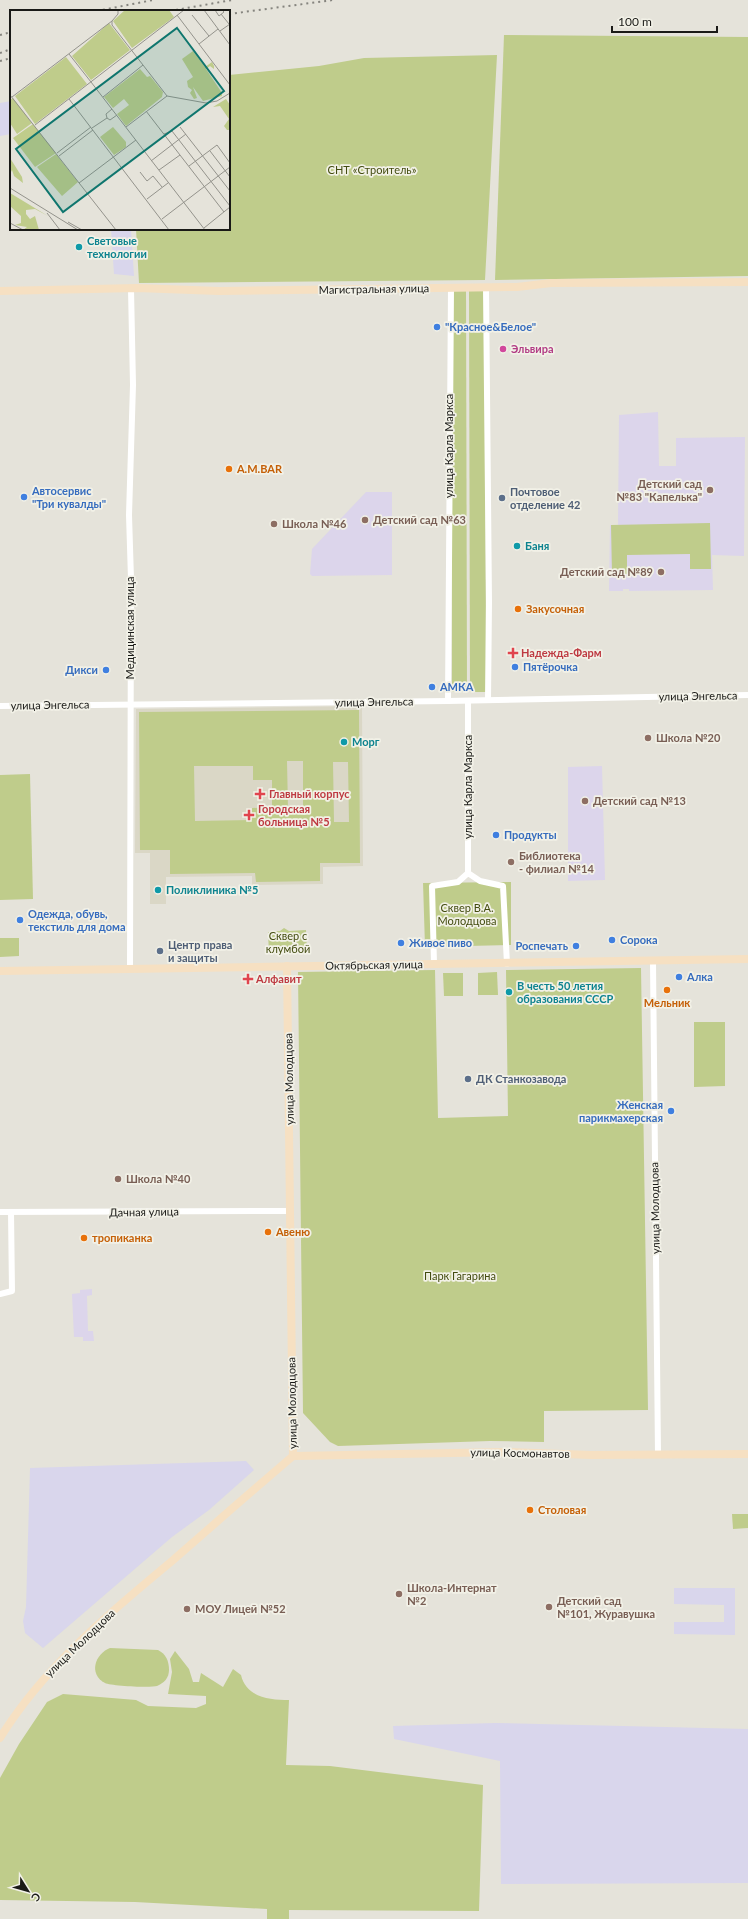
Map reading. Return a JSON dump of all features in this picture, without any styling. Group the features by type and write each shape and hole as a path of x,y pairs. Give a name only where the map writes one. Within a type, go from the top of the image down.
{"street":[{"name":"Магистральная улица","path":"0,291 131,289 219,291 517,287 551,283 748,282"},
{"path":"486,287 489,602 488,700"},
{"name":"улица Карла Маркса","path":"448,701 451,288"},
{"name":"Медицинская улица","path":"130,968 131,704 129,515 133,386 131,289"},
{"name":"улица Энгельса","path":"0,706 448,701 748,695"},
{"name":"улица Карла Маркса","path":"468,700 468,873"},
{"path":"434,964 432,886 458,882 468,873 480,882 504,886 507,964"},
{"name":"Октябрьская улица","path":"0,971 130,968 653,962 748,959"},
{"name":"улица Молодцова","path":"653,962 658,1454"},
{"name":"улица Молодцова","path":"0,1738 36,1686 61,1659 137,1590 292,1456 289,1211 290,1108 287,966"},
{"name":"Дачная улица","path":"0,1212 289,1211"},
{"path":"0,1294 12,1291 11,1212"},
{"name":"улица Космонавтов","path":"292,1456 493,1452 748,1454"}],"shaded area":[{"path":"10,101 10,134 0,136 0,103"},
{"path":"111,230 131,230 134,276 114,274"},
{"path":"658,412 659,466 676,466 676,438 745,437 744,556 712,555 713,590 629,591 629,589 623,589 623,591 609,591 610,525 618,525 619,415"},
{"name":"Детский сад №63","path":"366,492 392,492 392,575 312,576 310,574 312,549"},
{"name":"Городская больница №5","path":"362,706 363,866 323,867 323,884 252,885 252,876 166,877 166,904 150,904 150,853 135,853 136,709"},
{"name":"Детский сад №13","path":"602,766 605,880 568,881 568,767"},
{"path":"92,1289 92,1295 87,1296 88,1331 93,1331 94,1341 83,1341 83,1337 74,1337 72,1294 80,1293 80,1290"},
{"path":"246,1461 254,1470 209,1510 172,1537 43,1648 25,1633 23,1621 26,1607 30,1468"},
{"path":"674,1588 735,1588 735,1635 674,1634 674,1622 724,1622 724,1605 674,1604"},
{"path":"495,1723 748,1729 748,1883 501,1884 500,1761 394,1739 393,1726"}],"green space":[{"path":"504,35 748,37 748,276 495,280"},
{"name":"СНТ «Строитель»","path":"497,55 485,280 139,283 136,230 230,230 230,75 319,66 364,58"},
{"path":"451,288 466,288 467,692 452,692"},
{"path":"469,288 485,288 486,692 470,692"},
{"path":"710,523 711,569 690,569 690,554 627,555 627,574 612,575 611,525"},
{"name":"Городская больница №5","path":"359,710 360,863 320,863 320,881 256,882 255,873 170,874 170,850 140,850 139,712","holes":["287,761 303,761 303,808 288,808","333,762 348,762 349,822 334,822","194,766 253,766 253,780 272,780 272,807 252,808 252,820 195,821"]},
{"path":"30,774 33,899 0,900 0,775"},
{"name":"Сквер В.А. Молодцова","path":"511,882 511,945 425,947 423,883"},
{"name":"Сквер с клумбой","path":"284,928 289,931 306,930 307,952 269,954 268,932 280,931"},
{"path":"0,938 19,938 19,956 0,957"},
{"name":"Парк Гагарина","path":"641,968 648,1410 544,1411 544,1442 490,1441 338,1446 330,1442 303,1413 298,972 435,970 438,1118 508,1116 506,970"},
{"path":"497,972 498,995 478,995 478,973"},
{"path":"443,973 463,973 463,996 444,996"},
{"path":"694,1022 725,1022 725,1086 694,1087"},
{"path":"732,1514 748,1514 748,1528 733,1529"},
{"path":"110,1648 158,1650 168,1661 169,1673 166,1680 153,1687 123,1686 105,1683 96,1675 95,1670 97,1659"},
{"path":"175,1651 189,1669 193,1682 199,1682 201,1673 223,1687 233,1669 241,1675 248,1688 253,1693 266,1698 289,1700 286,1765 330,1766 483,1785 479,1911 289,1910 289,1919 267,1919 267,1909 135,1902 0,1900 0,1778 19,1744 47,1702 63,1694 136,1700 148,1706 196,1708 206,1704 206,1696 168,1694 172,1672 170,1659"}],"railway":[{"path":"102,10 153,0"},
{"path":"176,10 232,0"},
{"path":"230,14 333,0"},
{"path":"0,35 10,32"},
{"path":"0,53 10,49"},
{"path":"0,61 10,58"}],"place":[{"name":"Световые технологии","path":"79,247"},
{"name":"\"Красное&Белое\"","path":"437,327"},
{"name":"Эльвира","path":"503,349"},
{"name":"А.М.BAR","path":"229,469"},
{"name":"Детский сад №83 \"Капелька\"","path":"710,490"},
{"name":"Автосервис \"Три кувалды\"","path":"24,497"},
{"name":"Почтовое отделение 42","path":"502,498"},
{"name":"Детский сад №63","path":"365,520"},
{"name":"Школа №46","path":"274,524"},
{"name":"Баня","path":"517,546"},
{"name":"Детский сад №89","path":"661,572"},
{"name":"Закусочная","path":"518,609"},
{"name":"Надежда-Фарм","path":"513,653"},
{"name":"Пятёрочка","path":"515,667"},
{"name":"Дикси","path":"106,670"},
{"name":"АМКА","path":"432,687"},
{"name":"Школа №20","path":"648,738"},
{"name":"Морг","path":"344,742"},
{"name":"Главный корпус","path":"260,794"},
{"name":"Детский сад №13","path":"585,801"},
{"name":"Городская больница №5","path":"249,815"},
{"name":"Продукты","path":"496,835"},
{"name":"Библиотека - филиал №14","path":"511,862"},
{"name":"Поликлиника №5","path":"158,890"},
{"name":"Одежда, обувь, текстиль для дома","path":"20,920"},
{"name":"Сорока","path":"612,940"},
{"name":"Живое пиво","path":"401,943"},
{"name":"Роспечать","path":"576,946"},
{"name":"Центр права и защиты","path":"160,951"},
{"name":"Алка","path":"679,977"},
{"name":"Алфавит","path":"248,979"},
{"name":"Мельник","path":"667,990"},
{"name":"В честь 50 летия образования СССР","path":"509,992"},
{"name":"ДК Станкозавода","path":"468,1079"},
{"name":"Женская парикмахерская","path":"671,1111"},
{"name":"Школа №40","path":"118,1179"},
{"name":"Авеню","path":"268,1232"},
{"name":"тропиканка","path":"84,1238"},
{"name":"Столовая","path":"530,1510"},
{"name":"Школа-Интернат №2","path":"399,1594"},
{"name":"Детский сад №101, Журавушка","path":"549,1607"},
{"name":"МОУ Лицей №52","path":"187,1609"}]}
